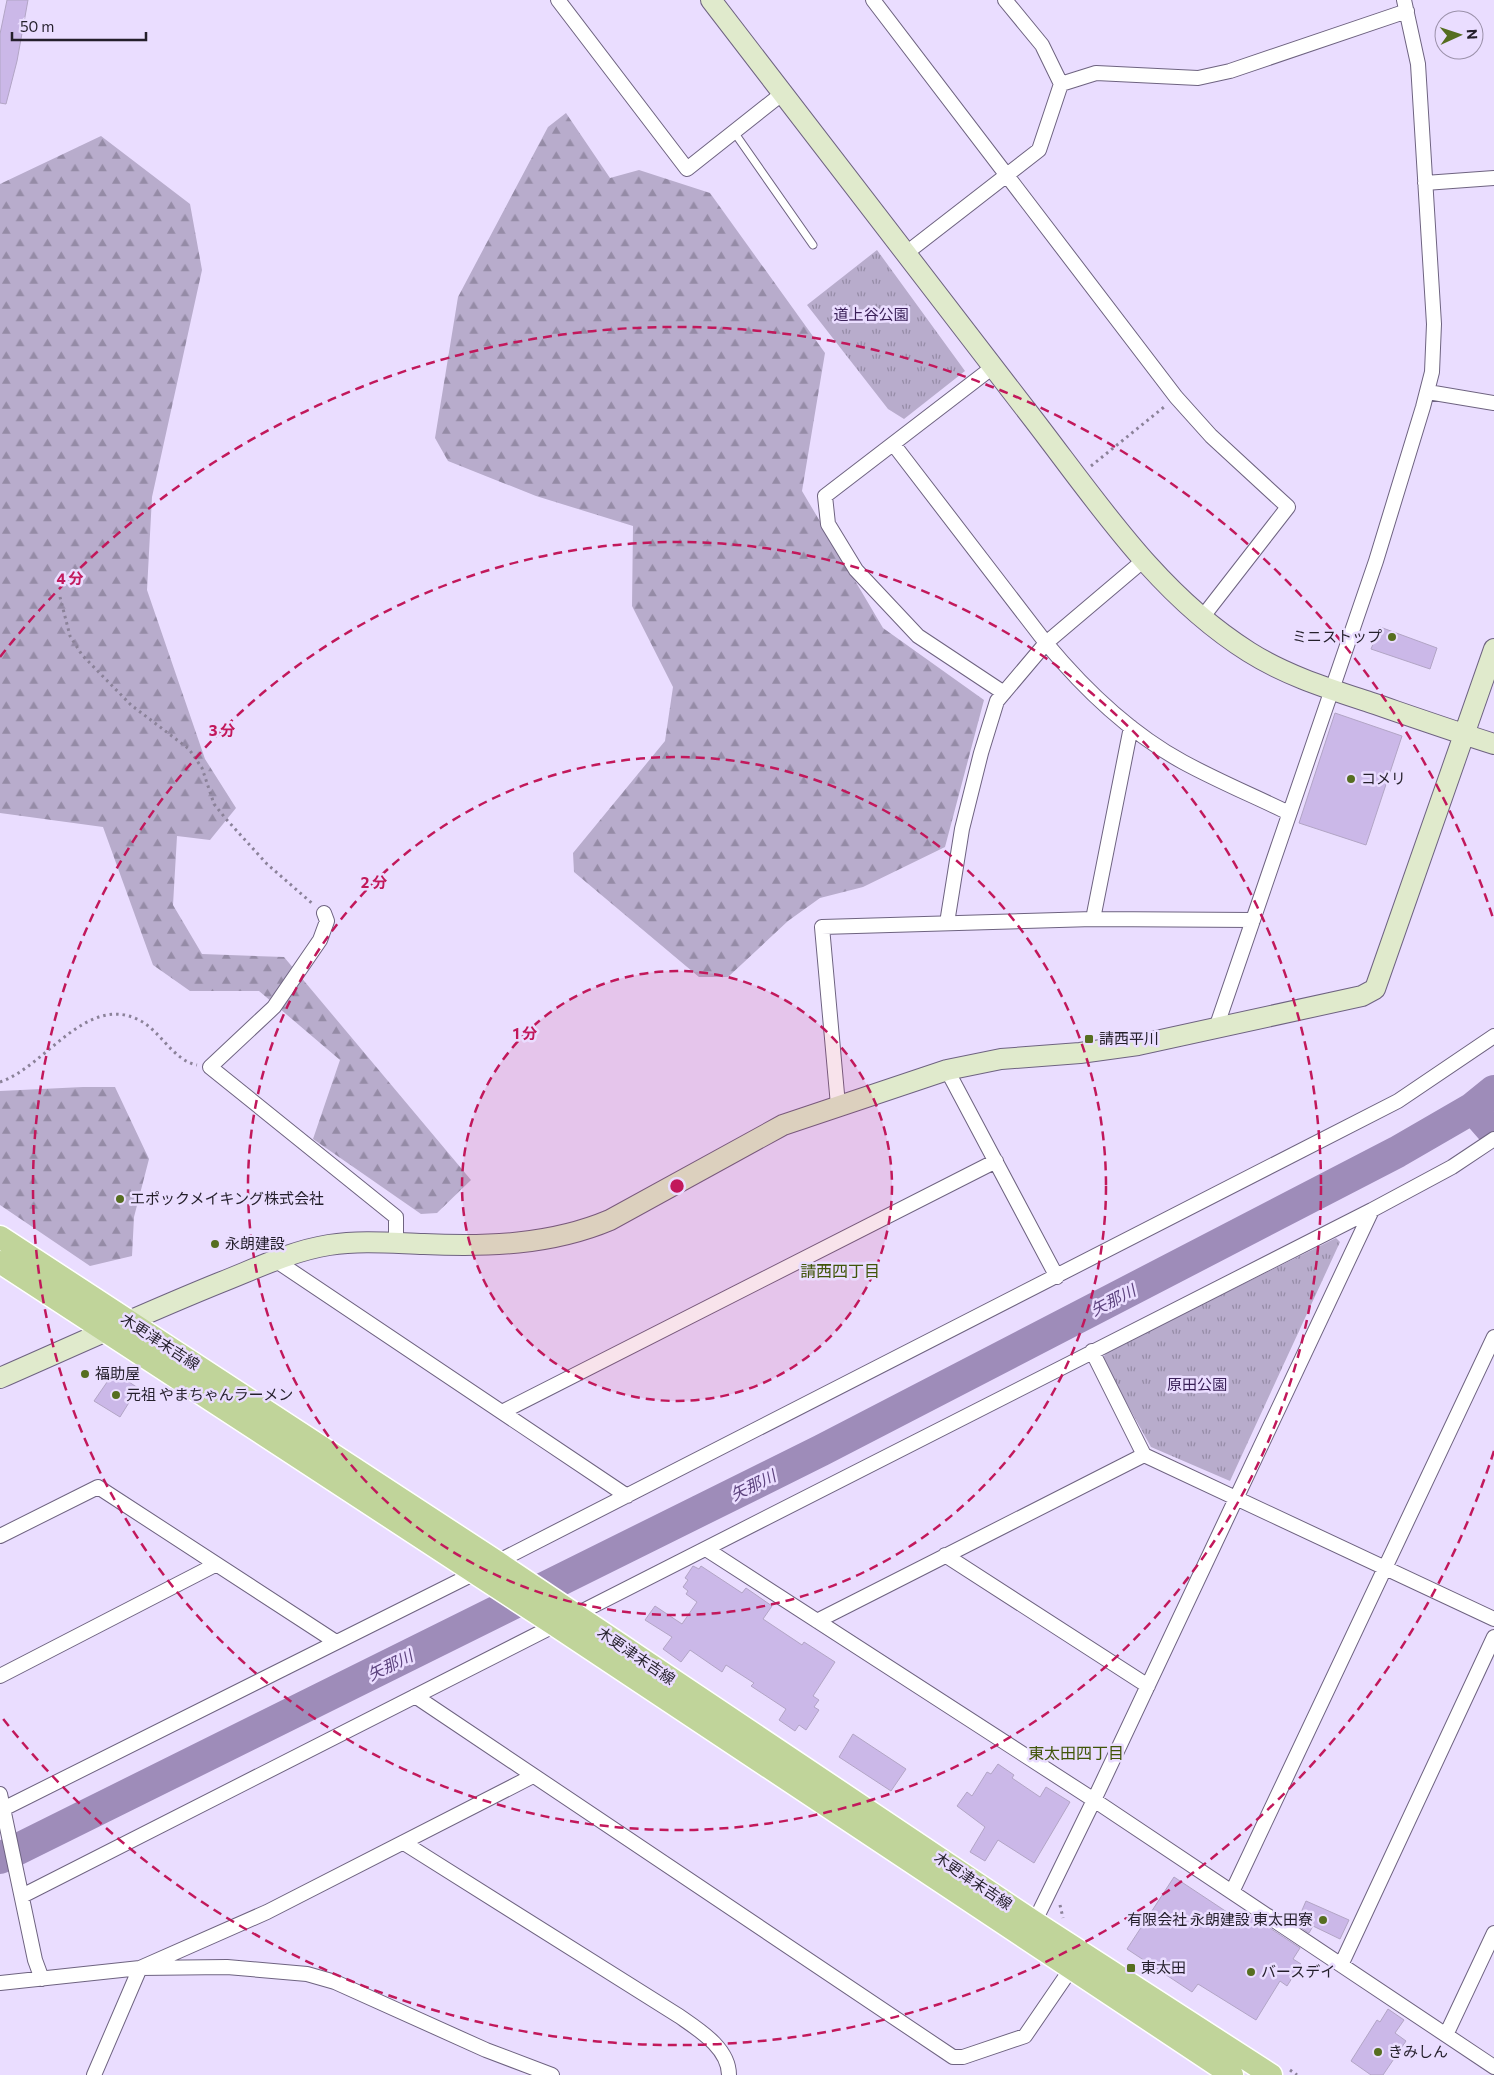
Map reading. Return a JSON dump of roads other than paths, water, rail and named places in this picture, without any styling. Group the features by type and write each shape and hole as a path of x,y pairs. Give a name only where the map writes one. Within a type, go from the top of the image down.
{"main road":[{"name":"木更津末吉線","path":"0,1237 497,1562 1030,1930"},
{"name":"木更津末吉線","path":"0,1262 473,1574 1076,1960 1232,2075"},
{"name":"木更津末吉線","path":"1076,1960 1280,2072"}],"street":[{"path":"558,0 688,169 783,93"},
{"path":"711,0 1078,477 1162,581 1201,618 1249,652 1280,669 1332,689 1494,744"},
{"path":"873,0 1176,397 1211,436 1288,507 1201,618"},
{"path":"905,254 1039,150 1061,84 1042,45 1005,0"},
{"path":"1061,84 1096,73 1198,78 1230,71 1406,5 1418,64 1434,349 1428,392 1376,560 1216,1028"},
{"path":"1425,183 1494,178"},
{"path":"993,367 894,445 825,496 828,524 856,570 918,636 1004,693"},
{"path":"1428,392 1494,403"},
{"path":"894,445 1071,673 1131,727 1182,761 1289,813"},
{"path":"947,923 962,829 998,701 1046,643 1144,560"},
{"path":"0,1378 275,1260 299,1252 328,1245 396,1242 484,1246 519,1243 592,1228 629,1210 776,1128 838,1105 947,1070 1001,1059 1080,1053 1138,1045 1362,996 1375,989 1494,649"},
{"path":"1093,918 1131,727"},
{"path":"324,913 327,921 320,940 274,1007 210,1067 396,1217 396,1242"},
{"path":"838,1105 822,927 1093,918 1253,920"},
{"path":"4,1815 336,1642 1057,1277 1398,1101 1494,1036"},
{"path":"947,1070 1057,1277"},
{"path":"20,1889 415,1696 1372,1210 1452,1167 1493,1139"},
{"path":"502,1412 996,1161"},
{"path":"1030,1930 1094,1800 1372,1210"},
{"path":"275,1260 627,1496"},
{"path":"1232,1892 1494,1337"},
{"path":"1092,1351 1144,1456 1494,1619"},
{"path":"817,1621 1144,1456"},
{"path":"0,1536 98,1487 215,1565 336,1642"},
{"path":"706,1549 1094,1800 1494,2068"},
{"path":"945,1555 1148,1686"},
{"path":"0,1676 215,1565"},
{"path":"1341,1965 1494,1637"},
{"path":"415,1696 954,2057 963,2057 1024,2036 1076,1960"},
{"path":"94,2075 140,1968 267,1912 533,1776"},
{"path":"0,1794 35,1960 42,1979"},
{"path":"404,1842 702,2032 720,2050 729,2066 729,2075"},
{"path":"1446,2035 1494,1933"},
{"path":"0,1983 140,1968 227,1967 307,1974 336,1982 486,2050 552,2075"}],"lane":[{"path":"734,132 813,245"}],"waterway":[{"name":"矢那川","path":"0,1858 822,1450 1397,1152 1473,1108 1494,1091"},
{"path":"1473,1108 1494,1132"}],"place":[{"name":"ミニストップ","path":"1392,637"},
{"name":"コメリ","path":"1351,779"},
{"name":"請西平川","path":"1089,1039"},
{"name":"エポックメイキング株式会社","path":"120,1199"},
{"name":"永朗建設","path":"215,1244"},
{"name":"福助屋","path":"85,1374"},
{"name":"元祖 やまちゃんラーメン","path":"116,1395"},
{"name":"有限会社 永朗建設 東太田寮","path":"1323,1920"},
{"name":"東太田","path":"1131,1968"},
{"name":"バースデイ","path":"1251,1972"},
{"name":"きみしん","path":"1378,2052"}],"district":[{"name":"請西四丁目","path":"840,1271"},
{"name":"東太田四丁目","path":"1076,1753"}],"park label":[{"name":"道上谷公園","path":"871,315"},
{"name":"原田公園","path":"1197,1385"}]}
